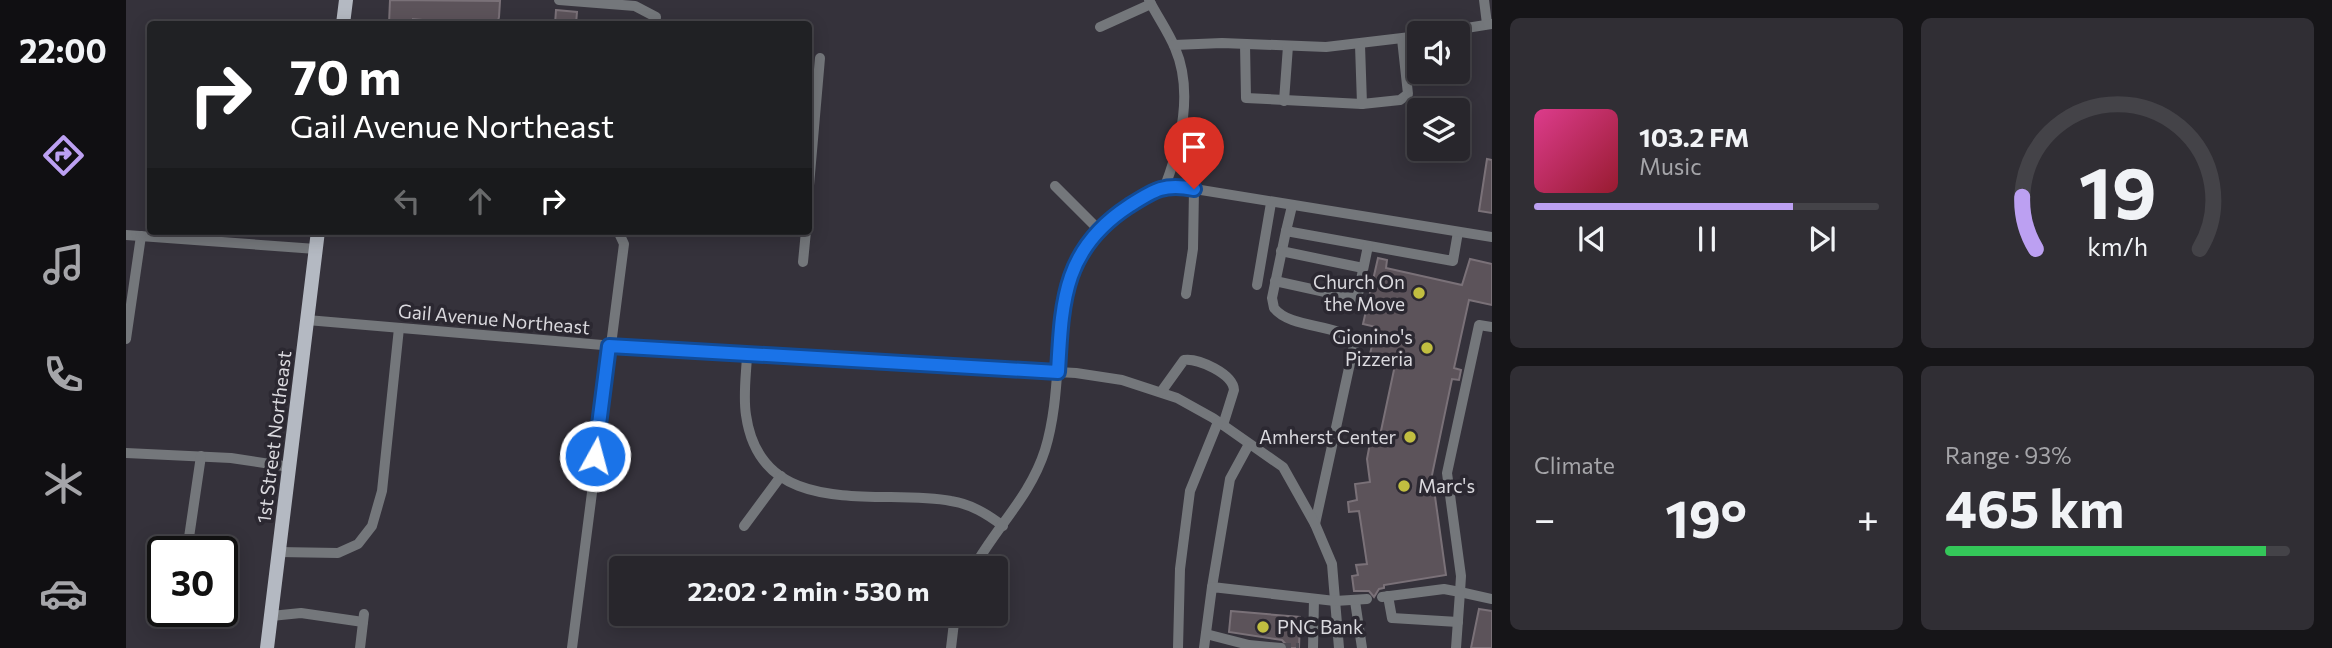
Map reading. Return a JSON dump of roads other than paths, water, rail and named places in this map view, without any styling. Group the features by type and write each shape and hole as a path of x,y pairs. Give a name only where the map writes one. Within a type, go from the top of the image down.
{"main road":[{"path":"343,21 346,2"},
{"name":"1st Street Northeast","path":"267,648 318,235"}],"street":[{"path":"559,0 635,6 656,21"},
{"path":"1470,27 1489,24 1484,0"},
{"path":"1100,27 1150,2 1174,45 1184,77 1184,104 1178,143 1165,186"},
{"path":"1174,45 1360,45 1407,38"},
{"path":"1245,44 1246,98 1362,104 1400,100 1408,94 1402,39"},
{"path":"1360,45 1362,104"},
{"path":"1284,101 1288,46"},
{"path":"812,138 820,58"},
{"path":"1055,186 1099,230"},
{"path":"981,556 1020,504 1039,467 1049,434 1058,372 1061,316 1070,273 1082,251 1099,230 1119,212 1165,186 1492,237"},
{"path":"1186,294 1193,249 1194,189"},
{"path":"1257,285 1270,203"},
{"path":"1292,206 1271,302 1279,314 1345,334 1354,345 1315,524 1332,564 1339,648"},
{"path":"1286,232 1452,261 1458,232"},
{"path":"126,235 316,249"},
{"path":"572,648 624,244 620,235"},
{"path":"803,262 806,235"},
{"path":"126,339 141,236"},
{"path":"1275,281 1357,299 1368,246"},
{"path":"1281,251 1363,268"},
{"name":"Gail Avenue Northeast","path":"307,320 609,346 1058,372 1122,380 1161,392 1220,423 1248,446 1283,467 1315,524"},
{"path":"1456,648 1460,592 1447,473 1479,325 1492,327"},
{"path":"279,552 328,554 345,551 358,544 372,526 382,491 399,328"},
{"path":"747,356 747,423 765,460 781,476 803,489 827,494 953,501 981,511 1003,526"},
{"path":"1161,392 1184,360 1197,362 1229,378 1234,390 1190,491 1180,569 1178,648"},
{"path":"1205,648 1230,479 1248,446"},
{"path":"126,453 201,456 290,467"},
{"path":"189,536 201,456"},
{"path":"744,526 781,476"},
{"path":"1212,587 1335,601 1361,600 1362,648"},
{"path":"1458,622 1392,618 1385,596 1444,589 1492,599"},
{"path":"1313,648 1314,599"},
{"path":"271,616 301,613 363,618 360,648"},
{"path":"951,648 954,626"},
{"path":"1206,634 1250,645 1282,648"}],"tunnel":[{"path":"1281,648 1299,648"}],"place":[{"name":"Church On the Move","path":"1419,293"},
{"name":"Gionino's Pizzeria","path":"1427,348"},
{"name":"Amherst Center","path":"1410,437"},
{"name":"Marc's","path":"1404,486"},
{"name":"PNC Bank","path":"1263,627"}]}
